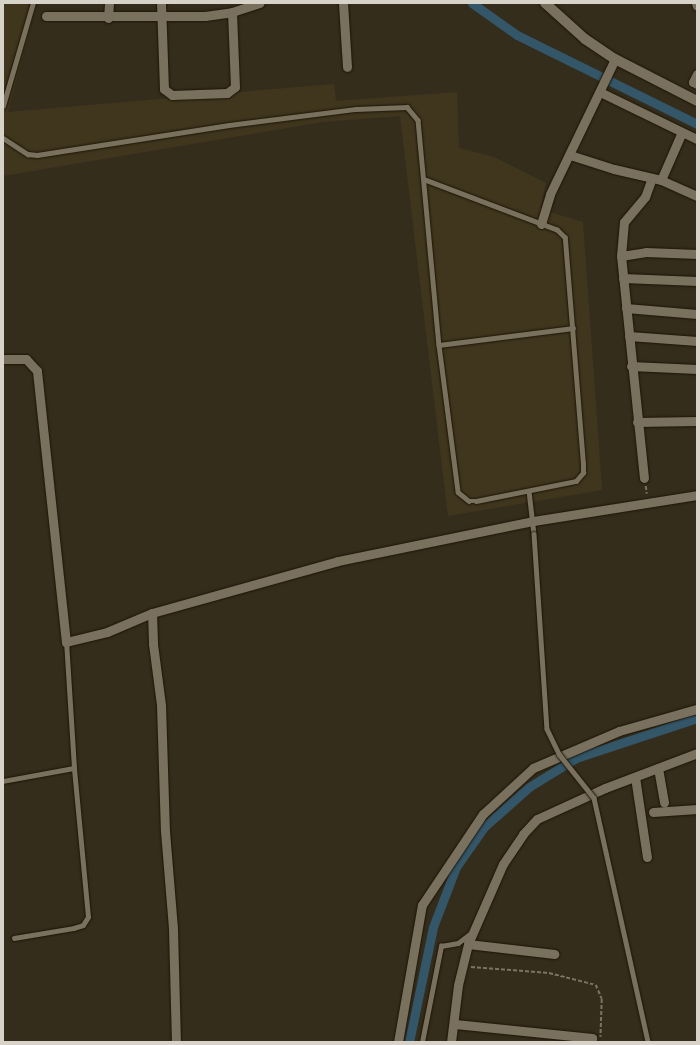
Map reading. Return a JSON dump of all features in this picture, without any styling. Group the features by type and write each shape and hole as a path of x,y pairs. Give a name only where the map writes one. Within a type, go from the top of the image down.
{"street":[{"path":"108,18 109,3"},
{"path":"161,3 166,93 172,95 227,93 234,87 232,12"},
{"path":"46,16 108,18 205,16 232,12 260,3"},
{"path":"339,3 343,3 347,67"},
{"path":"546,4 585,39 614,61 697,101"},
{"path":"541,224 550,194 614,61"},
{"path":"697,74 693,82 697,84"},
{"path":"601,89 697,139"},
{"path":"644,478 636,422 621,256 624,222 645,197 657,179 682,132"},
{"path":"570,155 657,179 697,196"},
{"path":"621,256 646,252 697,254"},
{"path":"623,278 697,281"},
{"path":"626,308 697,314"},
{"path":"629,336 697,341"},
{"path":"3,359 26,359 36,371 66,642 106,632 152,613 338,561 533,521 697,495"},
{"path":"631,366 697,369"},
{"path":"636,422 697,421"},
{"path":"152,613 153,644 161,705 165,831 173,929 176,1042"},
{"path":"398,1042 422,905 483,814 533,768 618,730 697,709"},
{"path":"451,1042 468,944 503,864 523,834 537,820 635,776 697,753"},
{"path":"658,768 664,802"},
{"path":"635,776 647,857"},
{"path":"653,812 697,809"},
{"path":"468,944 554,954"},
{"path":"455,1024 596,1040"}],"lane":[{"path":"3,106 33,3"},
{"path":"3,138 28,154 37,155 229,125 399,105 410,109 418,120 425,180 439,345 458,492 469,501 576,481 583,473 566,238 558,230 425,180"},
{"path":"439,345 573,328"},
{"path":"529,491 534,534 547,728 559,754 594,798 648,1042"},
{"path":"14,938 74,928 83,925 88,917 74,768 66,642"},
{"path":"3,781 74,768"},
{"path":"422,1042 441,946 458,943 473,933"}],"path":[{"path":"644,478 648,502"},
{"path":"463,967 549,973 596,985 602,999 596,1040"}],"shaded area":[{"path":"3,3 37,3 8,112 334,84 336,101 457,92 459,148 494,157 546,183 540,209 583,222 602,490 448,516 400,116 322,122 3,176"}],"waterway":[{"path":"472,3 517,35 697,124"},
{"path":"409,1042 433,927 456,867 484,827 529,787 576,758 697,718"}]}
